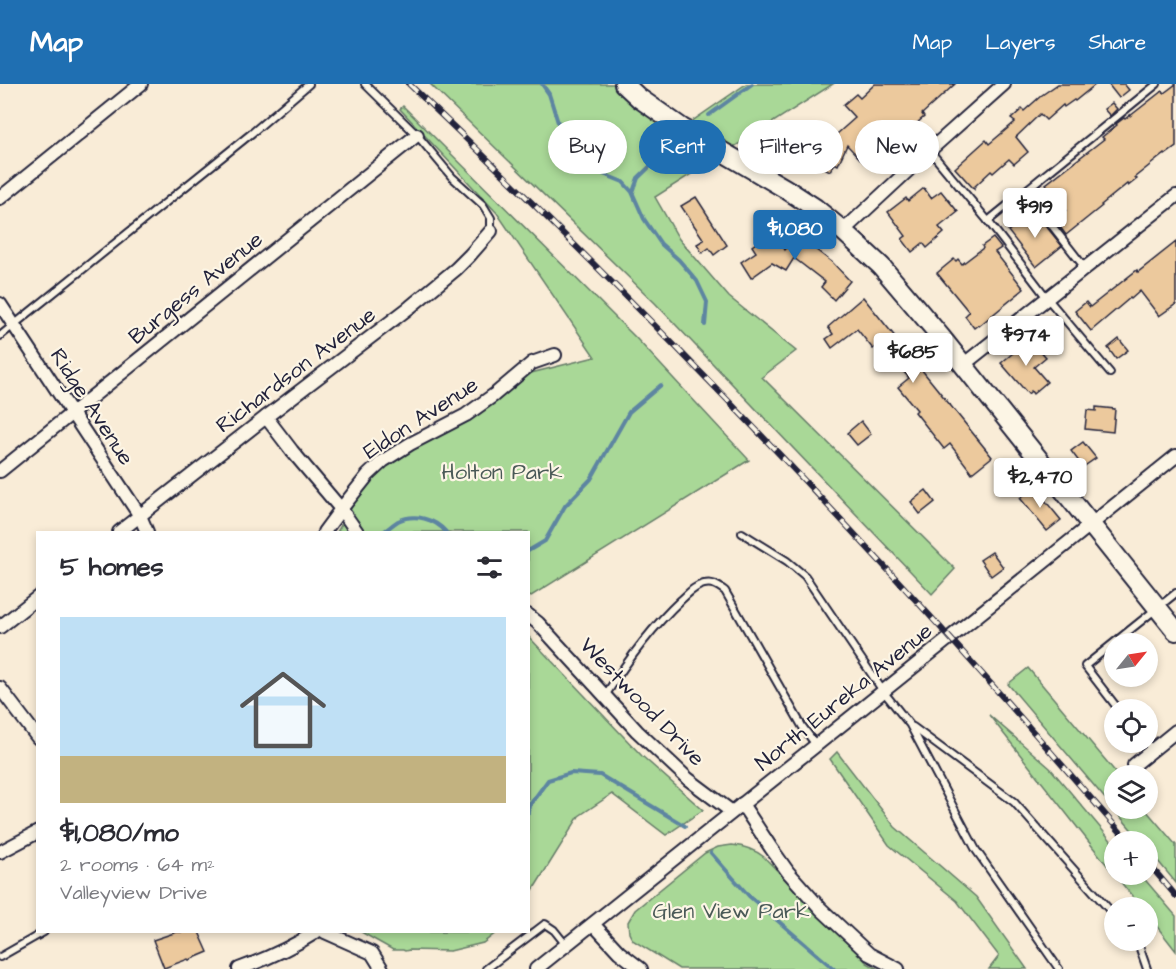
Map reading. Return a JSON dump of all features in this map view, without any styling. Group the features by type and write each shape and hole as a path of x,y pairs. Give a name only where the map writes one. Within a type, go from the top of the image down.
{"street":[{"path":"0,198 141,84"},
{"path":"624,84 639,98 682,128 815,208 881,266 1176,631"},
{"path":"939,142 1004,84"},
{"name":"Burgess Avenue","path":"0,471 417,135"},
{"path":"843,231 904,174"},
{"path":"963,365 1176,196"},
{"name":"Richardson Avenue","path":"120,531 456,269 491,231"},
{"name":"Ridge Avenue","path":"0,304 140,516 147,531"},
{"name":"Eldon Avenue","path":"325,531 368,475 383,461 466,415 532,363 555,355"},
{"path":"266,417 292,452 341,508 356,531"},
{"name":"North Eureka Avenue","path":"536,969 1176,456"},
{"path":"0,627 36,599"},
{"name":"Westwood Drive","path":"530,617 637,731 688,779 732,812"},
{"path":"0,688 36,735"},
{"path":"1158,741 1176,731"},
{"path":"1134,765 1143,753"},
{"path":"742,804 788,872 822,909 869,954 898,969"},
{"path":"1,849 36,833"},
{"path":"593,924 619,952 641,969"},
{"path":"239,969 294,946 314,933"},
{"path":"327,933 372,953 382,969"}],"lane":[{"path":"0,336 252,133 309,84"},
{"path":"365,84 417,135 452,177 483,205 490,218 491,231"},
{"path":"988,221 1157,84"},
{"path":"939,163 1110,373"},
{"path":"1025,191 1085,268"},
{"path":"742,533 787,561 805,576 883,691 910,725 976,850 1059,969"},
{"path":"606,696 623,668 665,615 692,589 704,584 715,584 725,591 802,726 816,745"},
{"path":"1110,699 1085,666 1176,593"},
{"path":"910,725 1014,802 1104,904"},
{"path":"486,969 545,924 554,930 566,945"},
{"path":"0,957 42,933"},
{"path":"1141,951 1147,969"}],"green space":[{"path":"430,84 624,84 671,120 639,120 639,174 691,174 655,197 679,239 729,297 796,351 762,377 955,569 932,594 655,303"},
{"path":"746,84 833,84 776,120 738,120 738,144 726,152 726,120 694,120"},
{"name":"Holton Park","path":"403,106 636,338 749,460 530,597 530,531 338,531 364,486 399,455 464,423 493,403 527,374 595,357 497,213 400,109"},
{"path":"530,638 642,756 703,810 666,835 612,794 579,816 530,895"},
{"path":"1028,668 1110,765 1104,765 1104,797 1008,684"},
{"path":"989,715 1050,768 1104,832 1104,861"},
{"path":"837,752 895,827 976,897 1027,969 989,969 999,956 957,901 889,845 830,759"},
{"path":"1122,819 1154,819 1176,845 1176,883 1158,861 1158,831 1133,831"},
{"name":"Glen View Park","path":"732,845 749,848 764,857 867,963 878,969 679,969 634,941 629,933 628,922 635,910 705,853 718,847"},
{"path":"1123,885 1150,885 1176,916 1176,951 1158,928 1158,897 1133,897"},
{"path":"363,933 496,933 483,943 450,951 393,950"}],"building":[{"path":"875,84 955,84 922,114 924,117 920,120 855,120 855,153 847,145 843,154 843,129 855,118 843,105 856,94 860,98"},
{"path":"1058,84 1096,84 1075,101 1064,107 1063,105 1046,120 1040,114 1016,137 1028,152 1014,164 1009,159 993,173 991,171 974,189 955,168 986,140 989,144 1015,122 1011,119 1022,109 1024,111"},
{"path":"1108,84 1124,84 1129,90 1119,98"},
{"path":"1176,84 1176,147 1135,177 1137,179 1128,186 1127,184 1066,235 1054,219 1066,210 1046,184 1104,139 1102,137 1116,124 1162,91 1164,93"},
{"path":"1112,103 1117,109 1110,116 1104,109"},
{"path":"924,188 931,198 941,191 958,212 939,227 944,233 927,248 923,243 912,252 902,239 906,236 888,212 906,198 908,201"},
{"path":"696,197 727,245 714,255 709,248 702,253 697,244 704,240 681,206"},
{"path":"1034,211 1062,246 1036,267 1008,231"},
{"path":"771,226 785,250 797,235 833,263 850,281 834,300 821,287 825,282 794,258 786,271 772,263 751,278 741,262 756,252 752,246 759,241 756,236"},
{"path":"993,238 1001,248 995,252 1024,289 974,328 965,316 969,312 937,273 954,259 956,261 958,259 962,264"},
{"path":"1176,242 1176,304 1159,316 1140,291 1091,331 1075,311 1086,302 1090,307"},
{"path":"863,297 992,457 972,473 950,444 944,449 915,412 917,410 898,387 909,378 880,344 873,349 857,329 832,348 826,339 833,334 828,327"},
{"path":"1030,339 1046,357 1034,367 1047,382 1033,394 1031,391 1028,394 1001,363"},
{"path":"1119,339 1128,350 1116,359 1108,348"},
{"path":"1096,407 1115,409 1113,432 1085,429 1087,410 1096,411"},
{"path":"861,421 871,434 857,445 847,433"},
{"path":"1083,442 1096,458 1083,467 1071,451"},
{"path":"1034,487 1061,520 1047,531 1020,498"},
{"path":"926,490 935,502 920,514 911,502"},
{"path":"992,552 1003,567 991,576 980,560"},
{"path":"174,933 199,933 208,952 164,968 153,940"}],"waterway":[{"path":"542,84 549,94 561,132 574,151 596,171 623,182 632,192 644,219 661,244 697,281 707,302 705,325"},
{"path":"709,115 752,84"},
{"path":"633,192 638,178 642,174"},
{"path":"530,550 545,541 565,506 591,479 629,412 661,385"},
{"path":"384,531 398,521 411,518 430,521 445,531"},
{"path":"530,805 548,780 571,773 600,775 685,826"},
{"path":"711,853 749,896 834,969"}],"railway":[{"path":"409,84 587,257 761,434 939,625 1119,831"},
{"path":"1158,875 1176,896"}]}
